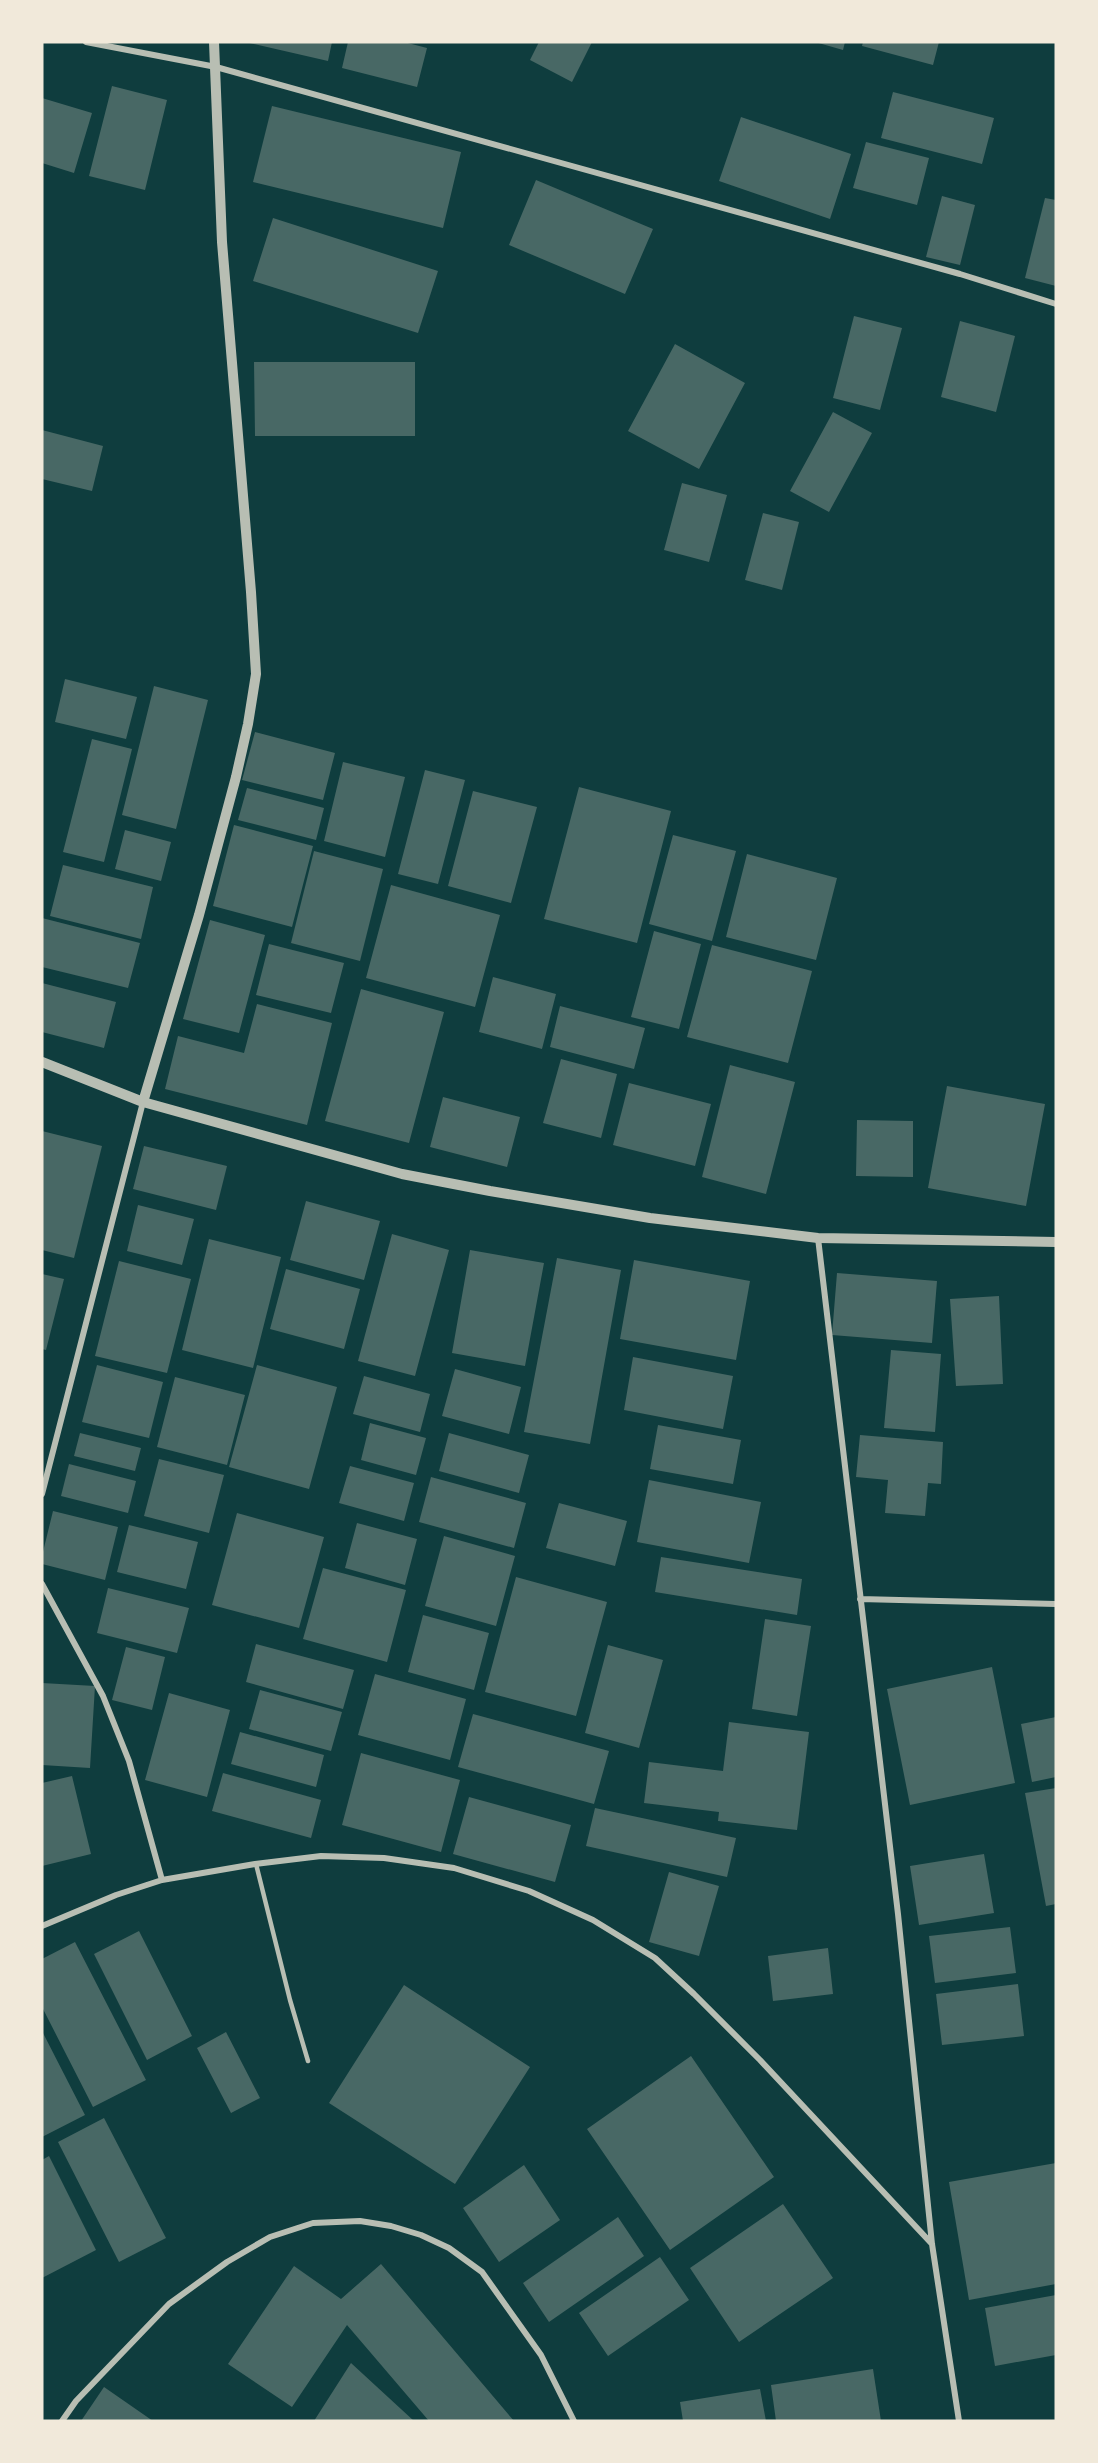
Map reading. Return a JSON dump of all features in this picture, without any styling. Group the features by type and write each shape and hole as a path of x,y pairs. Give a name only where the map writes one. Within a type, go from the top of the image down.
{"street":[{"path":"86,42 216,67 960,274 1056,304"},
{"path":"42,1494 143,1102 199,915 236,777 256,674 222,242 214,42"},
{"path":"42,1062 143,1102 402,1174 650,1218 818,1238 1056,1242"},
{"path":"818,1238 898,1914 932,2244 959,2421"},
{"path":"42,1584 103,1696 129,1761 162,1880"},
{"path":"860,1599 1056,1604"},
{"path":"42,1926 116,1895 162,1880 321,1856 384,1858 454,1868 529,1891 593,1920 655,1958 760,2060 932,2244"},
{"path":"62,2421 76,2401 169,2304 227,2262 270,2237 313,2223 360,2221 392,2226 421,2235 449,2248 482,2272 541,2355 574,2421"}],"lane":[{"path":"256,1864 290,2000 308,2061"}],"building":[{"path":"245,42 332,42 328,61"},
{"path":"348,42 404,42 427,48 417,87 342,68"},
{"path":"539,42 592,42 572,82 530,60"},
{"path":"815,42 845,42 843,50"},
{"path":"863,42 939,42 933,65 862,46"},
{"path":"112,86 167,100 145,190 89,176"},
{"path":"893,92 994,118 982,164 881,138"},
{"path":"42,98 92,113 74,173 42,163"},
{"path":"272,106 461,152 443,228 253,182"},
{"path":"741,117 851,154 830,219 719,181"},
{"path":"866,142 929,158 917,205 853,188"},
{"path":"536,180 653,229 625,294 509,245"},
{"path":"942,196 975,205 960,265 926,257"},
{"path":"1045,198 1056,200 1056,286 1025,278"},
{"path":"273,218 438,271 418,333 253,281"},
{"path":"854,316 902,328 880,410 833,398"},
{"path":"960,321 1015,336 996,412 941,397"},
{"path":"675,344 745,383 699,469 628,431"},
{"path":"254,362 415,362 415,436 255,436"},
{"path":"833,412 872,433 829,512 790,491"},
{"path":"42,430 103,446 92,491 42,479"},
{"path":"682,483 727,495 709,562 664,550"},
{"path":"763,513 799,522 782,590 745,580"},
{"path":"65,679 137,697 126,739 55,722"},
{"path":"154,686 208,700 176,829 122,815"},
{"path":"255,732 335,753 323,800 242,780"},
{"path":"92,739 132,749 104,862 63,852"},
{"path":"343,762 405,777 385,857 324,841"},
{"path":"425,770 465,780 438,884 398,874"},
{"path":"579,787 671,811 637,943 544,919"},
{"path":"247,788 324,808 316,840 238,820"},
{"path":"473,791 537,807 511,903 448,886"},
{"path":"234,825 313,846 292,927 213,906"},
{"path":"125,830 171,842 161,881 115,869"},
{"path":"673,835 736,851 712,941 649,924"},
{"path":"314,851 383,869 360,961 291,943"},
{"path":"747,854 837,878 816,960 726,937"},
{"path":"63,865 153,887 141,939 50,916"},
{"path":"391,885 500,915 475,1007 366,978"},
{"path":"42,918 140,943 128,988 42,967"},
{"path":"210,920 265,935 239,1033 183,1019"},
{"path":"654,931 701,944 679,1029 631,1017"},
{"path":"269,944 344,963 331,1013 256,995"},
{"path":"712,945 812,971 788,1063 687,1037"},
{"path":"493,977 556,994 542,1049 479,1032"},
{"path":"42,983 116,1002 104,1048 42,1032"},
{"path":"361,989 444,1012 409,1143 325,1121"},
{"path":"257,1004 332,1023 307,1125 165,1089 178,1036 244,1053"},
{"path":"560,1006 645,1028 634,1069 550,1047"},
{"path":"561,1059 617,1074 601,1138 543,1123"},
{"path":"730,1065 795,1082 766,1194 702,1177"},
{"path":"629,1083 711,1104 695,1166 613,1145"},
{"path":"947,1086 1045,1104 1026,1206 928,1188"},
{"path":"443,1097 520,1117 507,1167 430,1147"},
{"path":"857,1120 913,1121 913,1177 856,1176"},
{"path":"42,1131 102,1146 74,1258 42,1250"},
{"path":"144,1146 227,1166 216,1210 133,1189"},
{"path":"306,1201 380,1221 364,1280 290,1260"},
{"path":"138,1205 194,1219 182,1265 127,1251"},
{"path":"392,1234 449,1250 415,1376 358,1361"},
{"path":"209,1239 281,1257 253,1368 182,1350"},
{"path":"470,1250 544,1263 525,1366 452,1353"},
{"path":"557,1258 621,1270 590,1444 524,1432"},
{"path":"634,1260 750,1281 736,1360 620,1339"},
{"path":"119,1261 191,1279 167,1373 95,1356"},
{"path":"286,1269 360,1289 344,1349 270,1329"},
{"path":"837,1273 937,1281 932,1343 832,1335"},
{"path":"42,1274 64,1279 46,1350 42,1349"},
{"path":"999,1296 1003,1384 956,1386 950,1299"},
{"path":"891,1350 941,1354 935,1432 884,1428"},
{"path":"633,1357 733,1376 723,1429 624,1410"},
{"path":"97,1365 163,1382 149,1438 82,1422"},
{"path":"257,1365 337,1387 309,1489 229,1467"},
{"path":"455,1369 521,1387 509,1434 442,1416"},
{"path":"364,1376 430,1394 420,1432 353,1414"},
{"path":"175,1377 245,1395 227,1465 157,1447"},
{"path":"370,1423 426,1438 416,1475 361,1460"},
{"path":"658,1425 741,1440 733,1484 650,1469"},
{"path":"80,1433 141,1448 135,1471 74,1456"},
{"path":"449,1433 529,1455 519,1493 439,1471"},
{"path":"860,1435 943,1442 941,1484 928,1483 925,1516 885,1513 888,1480 856,1477"},
{"path":"159,1459 224,1475 209,1533 144,1516"},
{"path":"69,1464 136,1481 128,1513 61,1496"},
{"path":"350,1466 414,1483 404,1521 339,1503"},
{"path":"431,1477 526,1503 514,1548 419,1522"},
{"path":"649,1480 761,1502 749,1563 637,1542"},
{"path":"559,1503 627,1521 615,1566 546,1548"},
{"path":"53,1511 118,1527 105,1580 42,1564"},
{"path":"237,1513 324,1537 299,1628 212,1605"},
{"path":"357,1523 417,1539 405,1585 345,1568"},
{"path":"129,1525 198,1542 186,1589 117,1572"},
{"path":"444,1536 515,1556 496,1626 425,1606"},
{"path":"661,1557 802,1579 797,1615 655,1592"},
{"path":"323,1568 406,1590 387,1662 303,1639"},
{"path":"516,1577 607,1602 576,1716 485,1692"},
{"path":"108,1588 189,1608 177,1653 97,1633"},
{"path":"423,1615 489,1633 474,1690 408,1672"},
{"path":"765,1619 811,1626 797,1716 752,1709"},
{"path":"256,1644 354,1670 343,1709 246,1682"},
{"path":"608,1645 663,1660 639,1748 585,1733"},
{"path":"126,1647 165,1657 152,1710 112,1700"},
{"path":"992,1667 1015,1783 910,1805 887,1689"},
{"path":"375,1674 466,1699 450,1760 358,1735"},
{"path":"42,1683 95,1686 90,1768 42,1765"},
{"path":"260,1690 342,1712 331,1751 249,1729"},
{"path":"169,1693 230,1710 207,1797 145,1780"},
{"path":"473,1714 609,1751 594,1804 458,1767"},
{"path":"1056,1717 1056,1777 1032,1782 1021,1724"},
{"path":"729,1722 809,1732 797,1830 718,1821 719,1812 644,1803 649,1762 723,1771"},
{"path":"240,1732 324,1755 316,1787 231,1764"},
{"path":"361,1753 460,1780 441,1852 342,1825"},
{"path":"223,1773 321,1800 311,1838 212,1811"},
{"path":"72,1776 91,1854 42,1866 42,1783"},
{"path":"1056,1788 1056,1904 1046,1906 1025,1793"},
{"path":"469,1797 571,1825 555,1882 453,1854"},
{"path":"595,1808 736,1838 727,1877 586,1846"},
{"path":"984,1854 994,1913 919,1925 910,1866"},
{"path":"669,1872 719,1886 699,1956 649,1942"},
{"path":"1010,1927 1016,1973 935,1983 929,1936"},
{"path":"139,1931 192,2036 147,2060 94,1954"},
{"path":"75,1942 146,2080 93,2107 42,2007 42,1959"},
{"path":"828,1948 833,1994 773,2001 768,1956"},
{"path":"1018,1984 1024,2036 942,2045 936,1994"},
{"path":"404,1985 530,2067 455,2184 329,2103"},
{"path":"42,2031 85,2115 42,2137"},
{"path":"226,2032 260,2098 231,2113 197,2048"},
{"path":"691,2056 774,2177 670,2250 587,2129"},
{"path":"104,2118 166,2238 119,2262 58,2142"},
{"path":"49,2156 96,2250 42,2278 42,2160"},
{"path":"1056,2163 1056,2284 969,2300 949,2182"},
{"path":"524,2165 560,2220 499,2262 463,2208"},
{"path":"783,2204 833,2278 739,2342 690,2268"},
{"path":"618,2217 644,2256 549,2322 523,2283"},
{"path":"660,2257 689,2300 608,2356 579,2313"},
{"path":"381,2264 514,2421 429,2421 347,2325 292,2407 228,2364 294,2266 341,2299"},
{"path":"1056,2295 1056,2355 995,2366 985,2308"},
{"path":"351,2363 414,2421 314,2421"},
{"path":"873,2369 881,2421 776,2421 771,2385"},
{"path":"104,2387 153,2421 81,2421"},
{"path":"760,2389 766,2421 683,2421 680,2402"}]}
